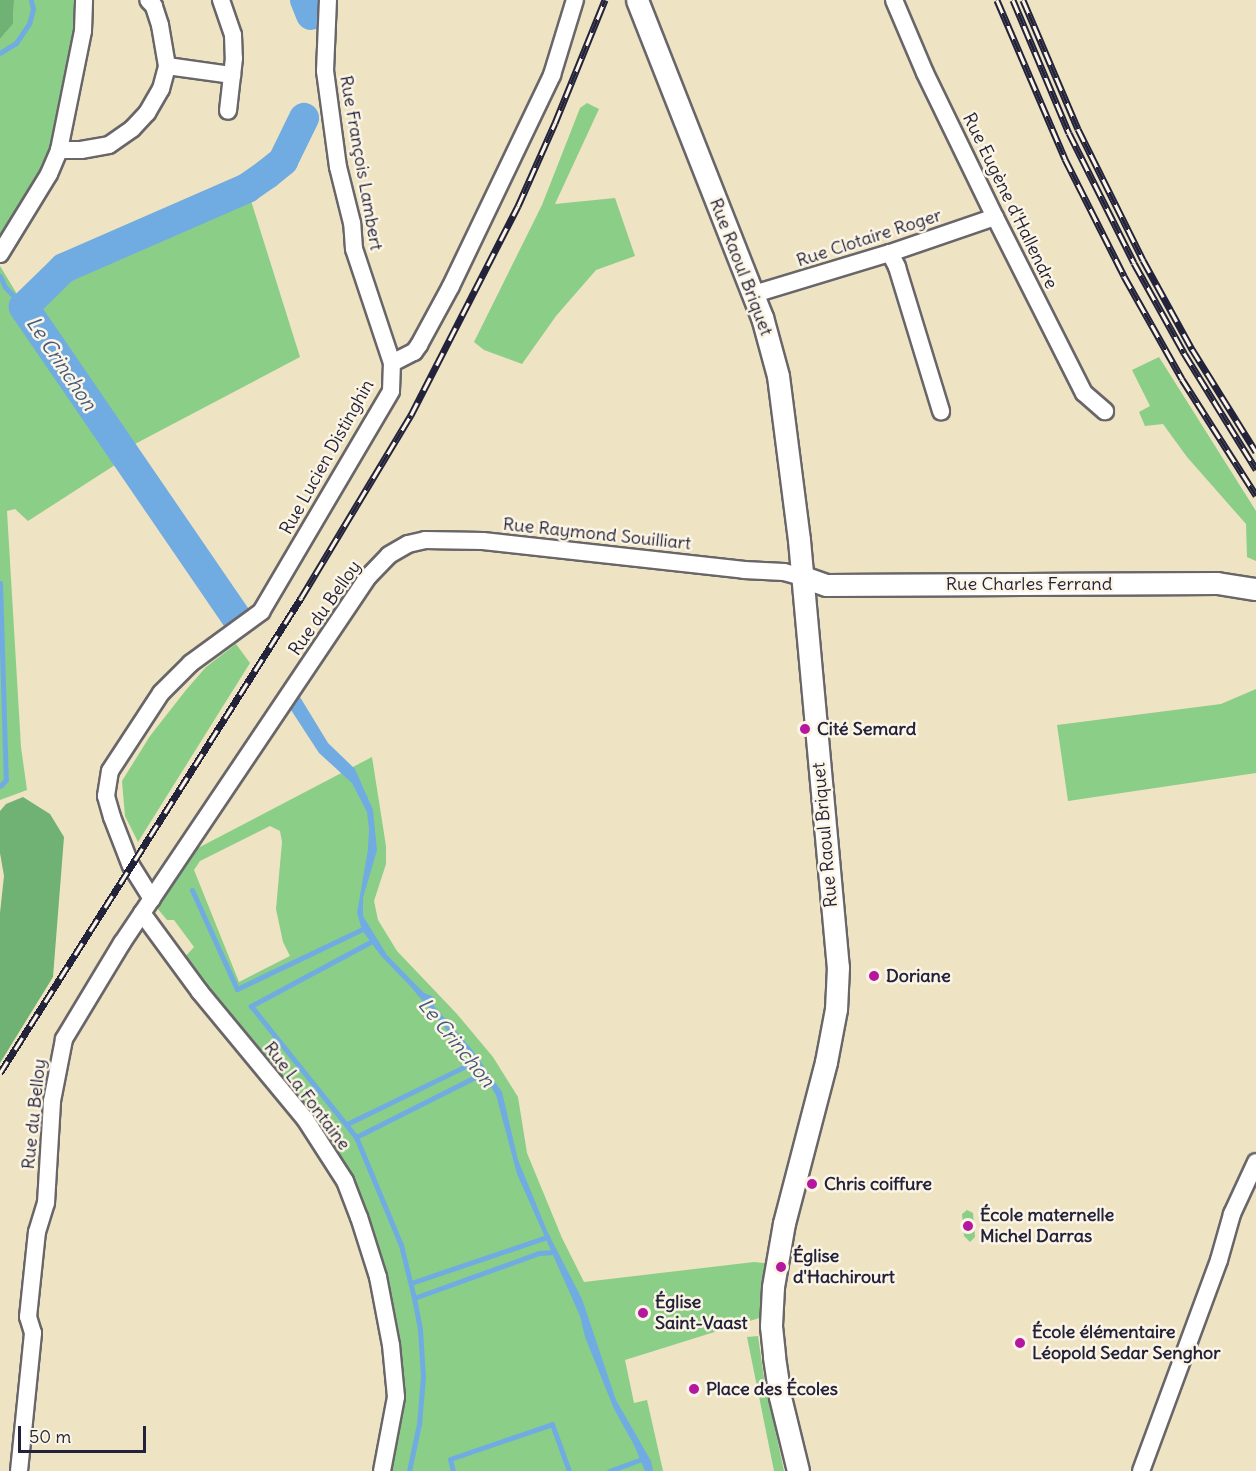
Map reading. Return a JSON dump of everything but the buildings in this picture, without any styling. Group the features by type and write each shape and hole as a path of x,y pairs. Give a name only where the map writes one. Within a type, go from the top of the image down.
{"street":[{"path":"0,254 49,174 59,150 79,54 84,0"},
{"path":"59,150 81,150 110,145 132,129 147,113 161,89 167,66 157,15 154,6 148,0"},
{"path":"221,0 233,35 228,111"},
{"name":"Rue François Lambert","path":"328,0 325,71 338,167 352,223 354,249 392,363"},
{"name":"Rue Lucien Distinghin","path":"152,899 131,866 112,817 106,796 110,771 161,693 191,663 261,612 391,391 392,363 414,352 451,286 552,75 575,0"},
{"name":"Rue Raoul Briquet","path":"637,0 754,294 778,376 803,577 804,622 837,967 836,1009 826,1062 784,1223 773,1287 771,1326 774,1357 780,1397 798,1471"},
{"name":"Rue Eugène d'Hallendre","path":"894,0 925,73 1084,393 1105,411"},
{"path":"167,66 232,75"},
{"name":"Rue Clotaire Roger","path":"754,294 890,253 995,217"},
{"path":"890,253 941,411"},
{"name":"Rue Raymond Souilliart","path":"389,555 408,544 425,540 483,541 744,570 784,572 803,577"},
{"name":"Rue du Belloy","path":"19,1471 33,1333 28,1317 37,1232 46,1203 52,1101 59,1055 70,1025 142,913 368,577 389,555"},
{"name":"Rue Charles Ferrand","path":"803,577 826,585 1217,583 1256,589"},
{"name":"Rue La Fontaine","path":"142,913 200,992 305,1119 345,1181 378,1277 391,1345 396,1396 382,1471"},
{"path":"1140,1471 1219,1260 1233,1214 1256,1162"}],"green space":[{"path":"0,0 14,0 13,24 0,39"},
{"path":"14,0 84,0 59,150 0,254 0,39 13,24"},
{"path":"587,103 599,109 555,204 615,198 635,256 596,270 556,316 522,364 484,350 474,342 542,205 580,108"},
{"path":"301,117 306,119 289,155 247,188 300,357 133,445 252,618 246,622 132,454 28,521 15,509 7,511 21,747 27,790 0,800 0,266 20,299 62,262 100,242 148,226 246,182 283,155"},
{"path":"1159,357 1256,511 1256,561 1247,557 1246,524 1187,457 1163,424 1145,426 1139,412 1150,406 1132,370"},
{"path":"236,644 250,663 138,842 125,816 122,781 150,736 186,690 206,667"},
{"path":"1256,689 1256,773 1068,801 1057,725 1221,704"},
{"path":"372,757 386,846 386,864 374,901 378,920 397,951 457,1014 493,1057 518,1097 527,1153 562,1238 584,1282 754,1262 776,1264 772,1314 625,1360 634,1403 647,1400 663,1471 390,1471 402,1410 402,1379 379,1254 366,1212 338,1151 322,1127 184,958 194,947 174,920 167,920 157,908 198,848","holes":["270,826 280,831 282,842 276,909 283,942 290,956 239,982 194,870 200,861"]},
{"path":"23,797 50,814 64,837 53,977 0,1063 0,913 4,876 0,853 0,811 6,804"},
{"path":"967,1210 973,1213 975,1237 970,1242 964,1236 962,1214"},
{"path":"758,1336 764,1378 784,1471 774,1471 747,1337"}],"water":[{"path":"300,697 328,743 355,769 373,810 377,850 363,898 363,916 387,955 424,993 434,997 434,1006 470,1047 502,1092 518,1160 548,1233 582,1299 616,1400 651,1461 653,1471 645,1471 614,1409 585,1337 580,1316 517,1174 496,1095 481,1071 410,986 381,956 362,930 357,913 368,849 367,812 352,783 319,753 291,710"}],"waterway":[{"path":"0,53 16,43 29,24 33,9 31,0"},
{"name":"Le Crinchon","path":"305,0 311,15"},
{"name":"Le Crinchon","path":"236,617 24,307 64,268 247,188 283,161 304,118"},
{"path":"0,276 5,287 24,307"},
{"path":"0,583 6,780 0,786"},
{"path":"192,890 237,989 365,928"},
{"path":"374,940 251,1006 356,1137 401,1245 414,1298"},
{"path":"347,1124 476,1061"},
{"path":"356,1137 485,1072"},
{"path":"411,1283 547,1237"},
{"path":"409,1471 419,1424 423,1376 420,1329 414,1298 539,1253 554,1252"},
{"path":"453,1471 450,1459 552,1424 569,1471"},
{"path":"609,1471 645,1458"}],"railway":[{"path":"0,1073 301,598 411,415 518,206 605,0"},
{"path":"997,0 1065,159 1124,276 1182,379 1256,495"},
{"path":"1013,0 1069,133 1134,263 1184,353 1256,469"},
{"path":"1023,0 1078,129 1143,260 1192,349 1256,452"}],"place":[{"name":"Cité Semard","path":"805,729"},
{"name":"Doriane","path":"874,976"},
{"name":"Chris coiffure","path":"812,1184"},
{"name":"École maternelle Michel Darras","path":"968,1226"},
{"name":"Église d'Hachirourt","path":"781,1267"},
{"name":"Église Saint-Vaast","path":"643,1313"},
{"name":"École élémentaire Léopold Sedar Senghor","path":"1020,1343"},
{"name":"Place des Écoles","path":"694,1389"}]}
